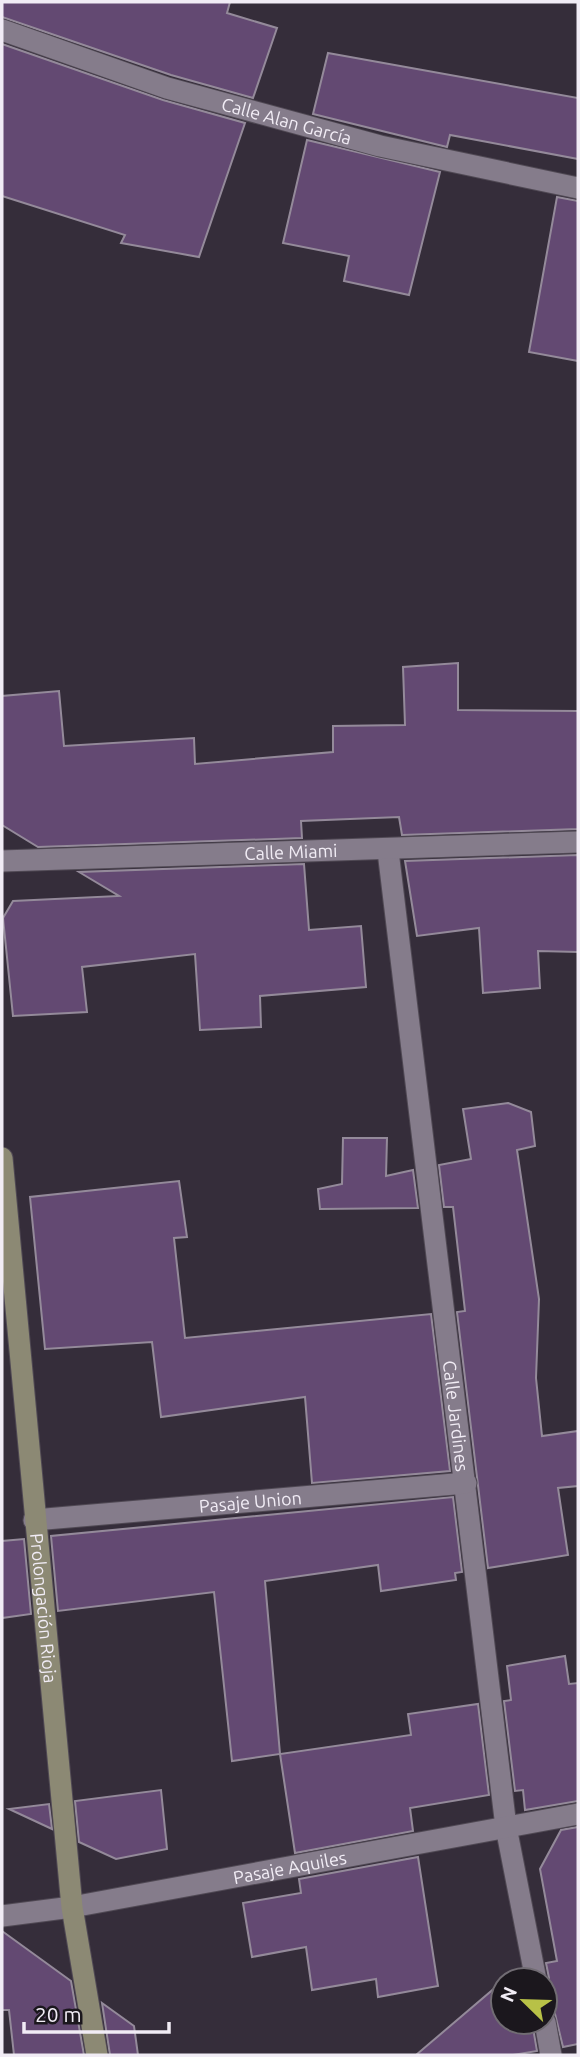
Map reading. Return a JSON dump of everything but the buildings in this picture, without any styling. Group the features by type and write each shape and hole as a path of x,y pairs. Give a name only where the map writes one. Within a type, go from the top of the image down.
{"street":[{"name":"Calle Alan García","path":"2,30 167,88 380,146 578,188"},
{"name":"Calle Miami","path":"2,861 578,842"},
{"name":"Calle Jardines","path":"388,850 506,1827 533,1966"},
{"name":"Prolongación Rioja","path":"2,1158 72,1907 97,2055"},
{"name":"Pasaje Union","path":"34,1520 466,1483"},
{"name":"Pasaje Aquiles","path":"2,1916 72,1907 578,1814"},
{"path":"548,2036 551,2055"}]}
